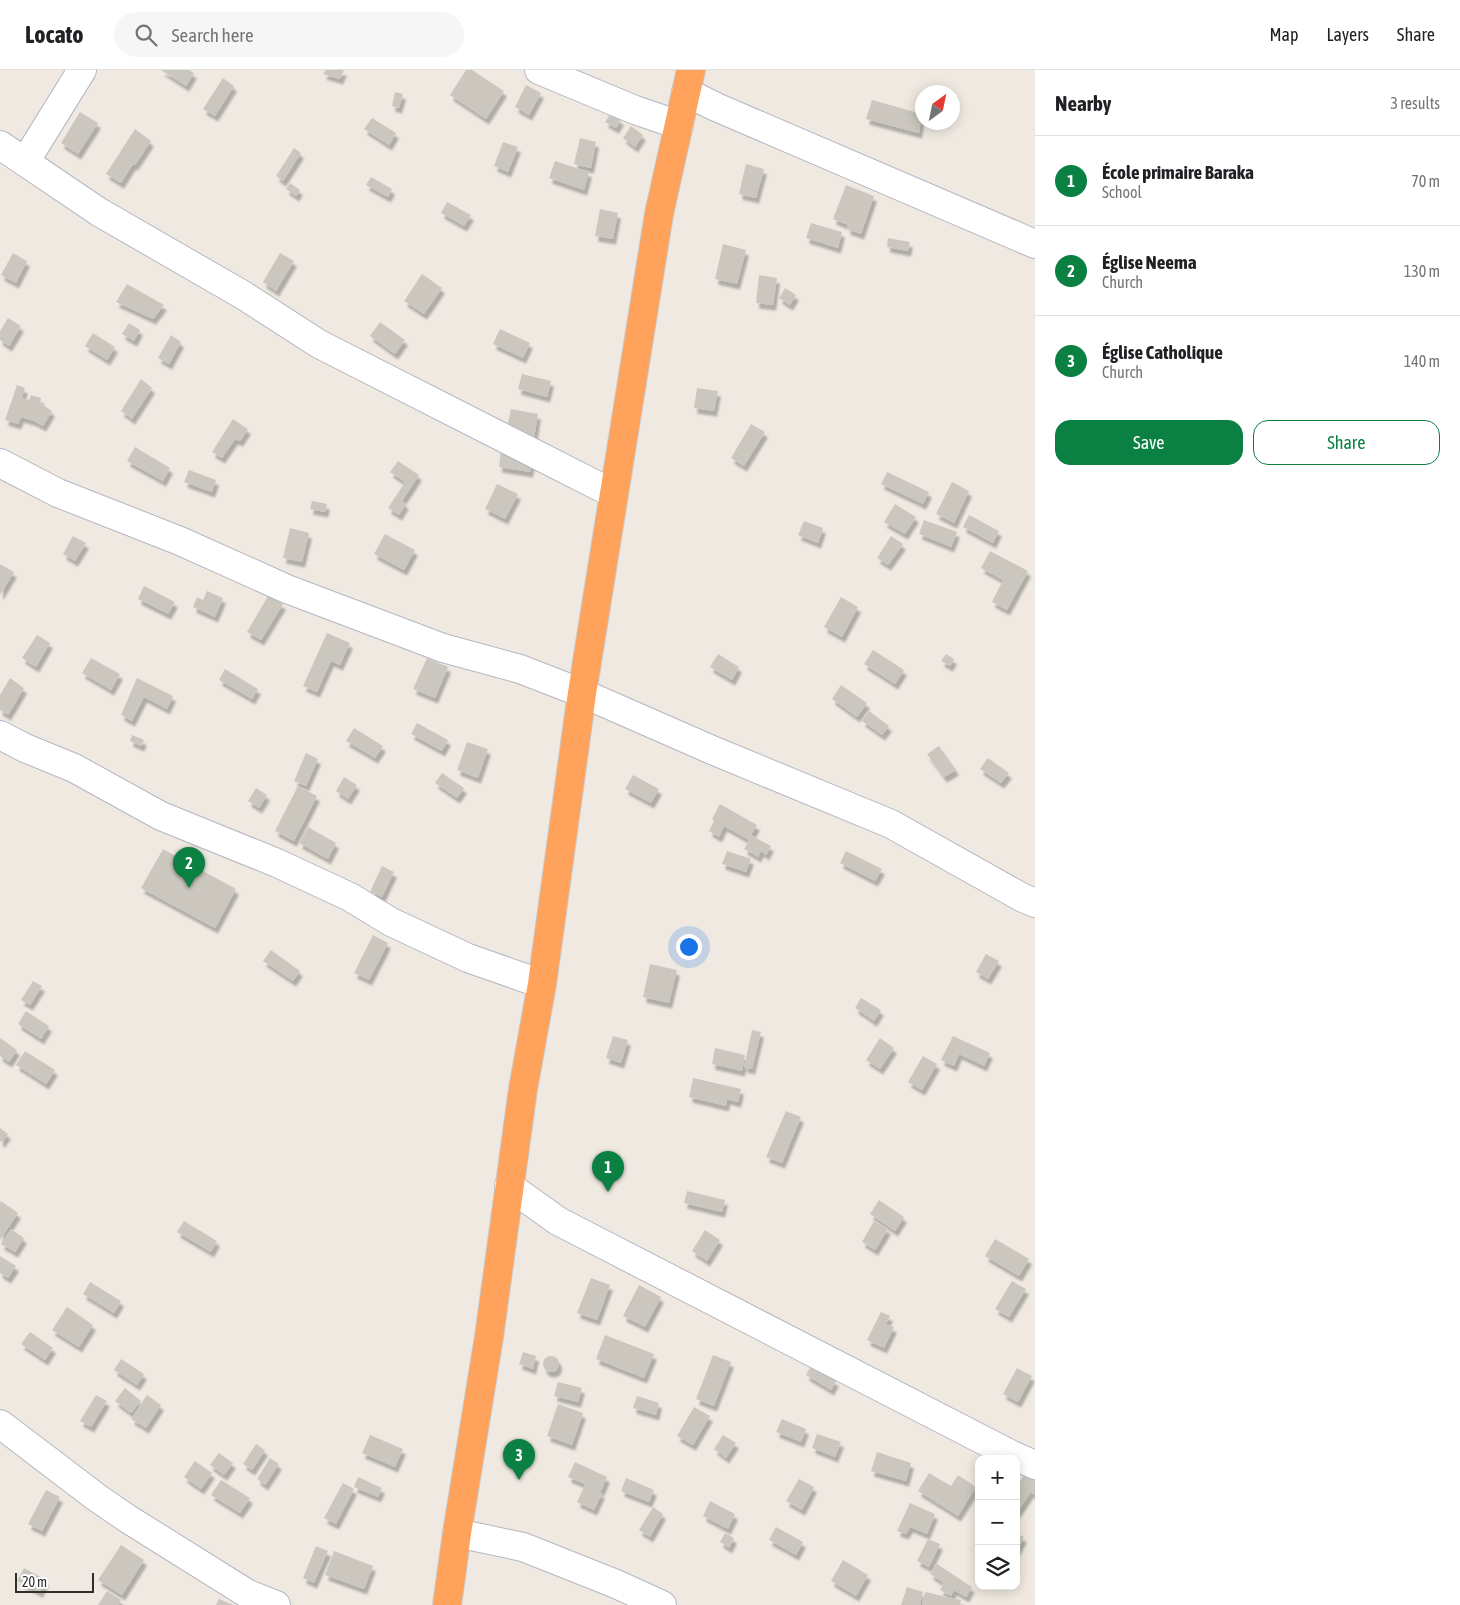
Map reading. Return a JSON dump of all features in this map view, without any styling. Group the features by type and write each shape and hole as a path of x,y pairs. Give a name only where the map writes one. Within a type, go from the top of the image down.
{"highway":[{"path":"447,1605 456,1533 488,1346 523,1089 542,984 582,693 659,214 688,81"}],"street":[{"path":"25,162 82,70"},
{"path":"539,70 635,110 679,125"},
{"path":"688,81 734,115 1035,244"},
{"path":"0,145 99,212 243,295 319,344 614,494"},
{"path":"0,463 58,493 180,541 287,589 442,648 520,669 582,693 712,750 891,824 1035,903"},
{"path":"0,735 25,748 74,768 161,816 277,863 350,897 391,922 459,954 542,984"},
{"path":"509,1186 558,1221 1012,1455 1035,1465"},
{"path":"0,1424 128,1519 248,1594 276,1605"},
{"path":"456,1533 523,1547 616,1584 662,1605"}],"building":[{"path":"161,70 189,70 194,73 186,86"},
{"path":"326,70 344,70 340,79 323,74"},
{"path":"466,70 472,70 504,91 486,119 450,95"},
{"path":"223,78 234,86 215,116 203,109"},
{"path":"526,85 541,93 529,115 515,107"},
{"path":"395,92 403,94 399,108 392,106"},
{"path":"872,100 915,112 915,130 919,130 919,133 866,119"},
{"path":"80,112 98,123 78,154 61,143"},
{"path":"611,113 621,120 616,128 605,122"},
{"path":"372,118 396,133 389,145 364,129"},
{"path":"631,126 643,135 635,147 623,138"},
{"path":"135,129 151,141 121,183 106,174"},
{"path":"580,138 596,142 591,168 574,164"},
{"path":"503,142 518,147 508,172 494,166"},
{"path":"294,148 301,153 283,181 276,176"},
{"path":"555,161 589,172 584,190 549,178"},
{"path":"746,164 764,169 756,198 739,194"},
{"path":"371,177 392,189 388,197 366,185"},
{"path":"290,183 300,190 296,196 286,189"},
{"path":"846,185 874,196 861,234 847,229 848,225 833,219"},
{"path":"447,202 471,215 464,226 441,213"},
{"path":"600,209 618,213 613,239 595,236"},
{"path":"811,223 842,232 838,248 806,238"},
{"path":"888,238 910,242 908,251 887,247"},
{"path":"723,244 746,250 737,284 715,279"},
{"path":"13,253 27,261 16,283 1,275"},
{"path":"280,253 294,261 276,291 263,282"},
{"path":"422,274 442,288 424,314 404,301"},
{"path":"759,275 777,278 773,305 756,303"},
{"path":"127,284 164,305 153,319 116,302"},
{"path":"785,288 796,295 790,305 779,298"},
{"path":"8,318 21,326 9,346 0,340 0,331"},
{"path":"380,322 405,340 395,354 370,336"},
{"path":"129,323 140,330 134,341 122,334"},
{"path":"500,329 530,343 523,358 493,344"},
{"path":"93,333 115,347 107,360 85,346"},
{"path":"171,335 181,342 169,364 158,358"},
{"path":"522,374 551,381 547,397 518,389"},
{"path":"141,379 152,388 132,419 121,411"},
{"path":"17,385 25,388 22,398 29,400 31,395 41,398 40,403 52,411 43,426 21,417 18,424 5,420"},
{"path":"697,388 718,391 714,411 694,408"},
{"path":"511,409 538,414 534,438 506,433"},
{"path":"233,419 248,429 240,441 235,439 222,458 212,452"},
{"path":"751,424 765,432 744,466 731,458"},
{"path":"135,447 170,468 163,481 127,461"},
{"path":"501,450 532,460 530,472 499,467"},
{"path":"398,461 419,475 402,501 406,504 399,515 388,508 405,482 390,472"},
{"path":"189,470 216,480 212,492 184,482"},
{"path":"887,472 929,492 923,504 881,484"},
{"path":"952,482 969,491 954,523 936,514"},
{"path":"497,484 518,494 505,519 485,509"},
{"path":"312,501 327,504 325,512 310,509"},
{"path":"895,504 916,517 905,534 884,522"},
{"path":"969,515 999,531 993,543 963,527"},
{"path":"924,520 957,532 951,547 919,534"},
{"path":"804,521 823,528 818,543 798,535"},
{"path":"290,528 309,533 302,562 283,558"},
{"path":"385,534 415,550 404,570 374,554"},
{"path":"73,536 86,543 75,561 63,554"},
{"path":"891,536 903,544 888,565 877,558"},
{"path":"990,551 1028,571 1007,610 992,602 1003,580 981,568"},
{"path":"0,564 14,572 0,595"},
{"path":"144,586 175,602 168,614 138,599"},
{"path":"207,591 223,598 215,617 193,607 197,597 203,600"},
{"path":"268,596 283,604 261,640 247,632"},
{"path":"841,597 858,607 842,637 824,627"},
{"path":"327,633 350,643 340,665 331,661 317,692 303,686"},
{"path":"37,635 50,643 36,667 22,658"},
{"path":"873,650 904,670 895,684 864,664"},
{"path":"718,654 739,667 732,680 710,667"},
{"path":"946,654 954,659 950,666 941,661"},
{"path":"91,658 120,674 111,690 82,673"},
{"path":"427,658 448,667 435,698 413,689"},
{"path":"225,669 258,689 252,699 219,680"},
{"path":"10,678 24,688 8,715 0,710 0,695"},
{"path":"137,678 173,696 167,709 144,697 132,721 121,715"},
{"path":"841,685 867,703 857,717 832,699"},
{"path":"869,711 889,726 882,735 862,721"},
{"path":"417,723 448,740 442,751 411,734"},
{"path":"354,728 383,746 375,758 346,741"},
{"path":"132,735 144,740 141,746 130,741"},
{"path":"467,742 488,749 478,778 457,770"},
{"path":"939,746 956,770 944,777 927,754"},
{"path":"306,753 318,759 306,786 294,781"},
{"path":"988,758 1009,773 1001,783 980,769"},
{"path":"442,773 464,788 457,798 435,783"},
{"path":"633,775 659,789 651,803 625,789"},
{"path":"344,777 357,785 348,799 336,791"},
{"path":"298,786 317,796 294,841 275,831"},
{"path":"256,788 267,795 259,808 248,801"},
{"path":"720,804 757,825 751,835 771,846 766,855 761,851 758,857 744,849 749,840 724,826 719,837 709,831 714,821 712,819"},
{"path":"308,827 336,843 328,859 299,843"},
{"path":"163,849 236,889 215,928 141,888"},
{"path":"727,851 751,859 746,872 722,864"},
{"path":"846,851 882,869 875,881 840,863"},
{"path":"382,866 394,872 382,897 370,892"},
{"path":"373,935 388,943 369,980 354,973"},
{"path":"271,950 300,971 293,981 263,961"},
{"path":"986,954 999,961 988,979 976,972"},
{"path":"650,964 677,970 669,1003 643,997"},
{"path":"33,981 42,986 30,1005 21,1000"},
{"path":"861,998 881,1010 874,1021 855,1008"},
{"path":"26,1011 49,1026 41,1039 18,1024"},
{"path":"752,1030 761,1032 752,1069 744,1067"},
{"path":"613,1036 628,1040 621,1063 606,1058"},
{"path":"953,1036 990,1053 984,1066 959,1054 954,1066 941,1060"},
{"path":"0,1038 17,1050 9,1062 0,1056"},
{"path":"880,1038 894,1048 880,1069 866,1060"},
{"path":"715,1048 745,1055 742,1071 712,1064"},
{"path":"25,1051 55,1070 46,1084 16,1065"},
{"path":"923,1056 937,1064 922,1090 908,1082"},
{"path":"693,1078 741,1089 738,1102 727,1099 726,1106 689,1097"},
{"path":"786,1111 801,1117 782,1163 766,1157"},
{"path":"0,1128 8,1134 2,1142 0,1141"},
{"path":"687,1191 725,1200 722,1212 684,1203"},
{"path":"879,1200 904,1217 895,1231 870,1214"},
{"path":"1,1201 18,1213 0,1240 0,1203"},
{"path":"184,1221 217,1241 211,1252 177,1232"},
{"path":"874,1221 888,1229 875,1250 862,1242"},
{"path":"11,1229 24,1238 15,1252 1,1244"},
{"path":"705,1230 720,1240 707,1261 692,1251"},
{"path":"995,1239 1029,1259 1019,1276 985,1256"},
{"path":"0,1256 16,1266 8,1278 0,1273"},
{"path":"591,1278 610,1285 597,1320 577,1313"},
{"path":"1012,1281 1026,1289 1009,1317 995,1309"},
{"path":"90,1282 121,1301 114,1313 83,1294"},
{"path":"639,1285 661,1297 645,1327 623,1316"},
{"path":"67,1307 93,1325 79,1347 52,1330"},
{"path":"881,1312 890,1316 886,1324 894,1327 884,1348 867,1340"},
{"path":"30,1332 53,1348 45,1360 21,1344"},
{"path":"605,1335 654,1354 644,1378 596,1359"},
{"path":"523,1352 536,1356 533,1369 519,1364"},
{"path":"713,1355 731,1362 714,1406 696,1399"},
{"path":"551,1356 559,1364 551,1372 543,1364"},
{"path":"121,1359 144,1374 137,1385 114,1370"},
{"path":"811,1366 836,1381 831,1390 806,1375"},
{"path":"1017,1368 1032,1376 1018,1402 1003,1394"},
{"path":"558,1382 582,1388 578,1402 554,1396"},
{"path":"125,1388 141,1401 131,1413 115,1401"},
{"path":"96,1395 107,1401 91,1427 80,1421"},
{"path":"147,1395 161,1405 146,1428 131,1419"},
{"path":"637,1396 659,1403 656,1415 633,1408"},
{"path":"558,1404 583,1413 572,1445 547,1436"},
{"path":"694,1407 710,1416 693,1445 677,1436"},
{"path":"782,1419 806,1429 801,1442 776,1432"},
{"path":"817,1434 841,1442 835,1457 812,1448"},
{"path":"370,1435 403,1449 395,1467 362,1453"},
{"path":"723,1435 736,1443 726,1458 714,1449"},
{"path":"256,1444 265,1450 252,1470 243,1464"},
{"path":"877,1452 911,1463 906,1481 871,1471"},
{"path":"219,1453 233,1463 224,1475 210,1465"},
{"path":"270,1458 279,1464 265,1485 257,1479"},
{"path":"195,1461 212,1473 201,1489 184,1477"},
{"path":"575,1462 607,1477 601,1491 568,1477"},
{"path":"1027,1471 1035,1476 1035,1495 1031,1492 1020,1508 1020,1500 1020,1481"},
{"path":"929,1473 951,1486 958,1475 975,1486 958,1516 918,1491"},
{"path":"358,1477 382,1488 378,1497 354,1487"},
{"path":"626,1478 654,1490 649,1502 621,1491"},
{"path":"799,1479 814,1487 802,1510 786,1501"},
{"path":"221,1480 250,1498 240,1513 211,1495"},
{"path":"343,1483 354,1489 336,1524 324,1518"},
{"path":"585,1485 602,1493 594,1510 577,1502"},
{"path":"46,1490 60,1497 42,1531 28,1524"},
{"path":"710,1501 735,1514 728,1529 703,1516"},
{"path":"910,1503 935,1514 927,1534 910,1527 906,1534 897,1531"},
{"path":"653,1507 663,1514 650,1537 639,1530"},
{"path":"776,1527 803,1542 796,1555 769,1540"},
{"path":"725,1533 734,1538 729,1548 720,1542"},
{"path":"1020,1535 1024,1537 1020,1544"},
{"path":"928,1539 940,1544 929,1567 917,1561"},
{"path":"121,1545 144,1560 122,1595 98,1580"},
{"path":"316,1546 328,1551 314,1583 303,1578"},
{"path":"334,1551 373,1566 364,1589 325,1575"},
{"path":"843,1560 868,1575 856,1596 831,1581"},
{"path":"937,1564 972,1587 966,1597 954,1590 951,1596 940,1590 944,1583 930,1574"},
{"path":"24,1568 46,1580 40,1592 17,1581"},
{"path":"907,1587 923,1592 920,1605 901,1605"},
{"path":"107,1591 121,1600 118,1605 98,1605"},
{"path":"925,1592 961,1600 960,1605 922,1605"},
{"path":"219,1599 233,1605 216,1605"}],"place":[{"name":"Église Neema","path":"189,888"},
{"name":"École primaire Baraka","path":"608,1192"},
{"name":"Église Catholique","path":"519,1480"}]}
